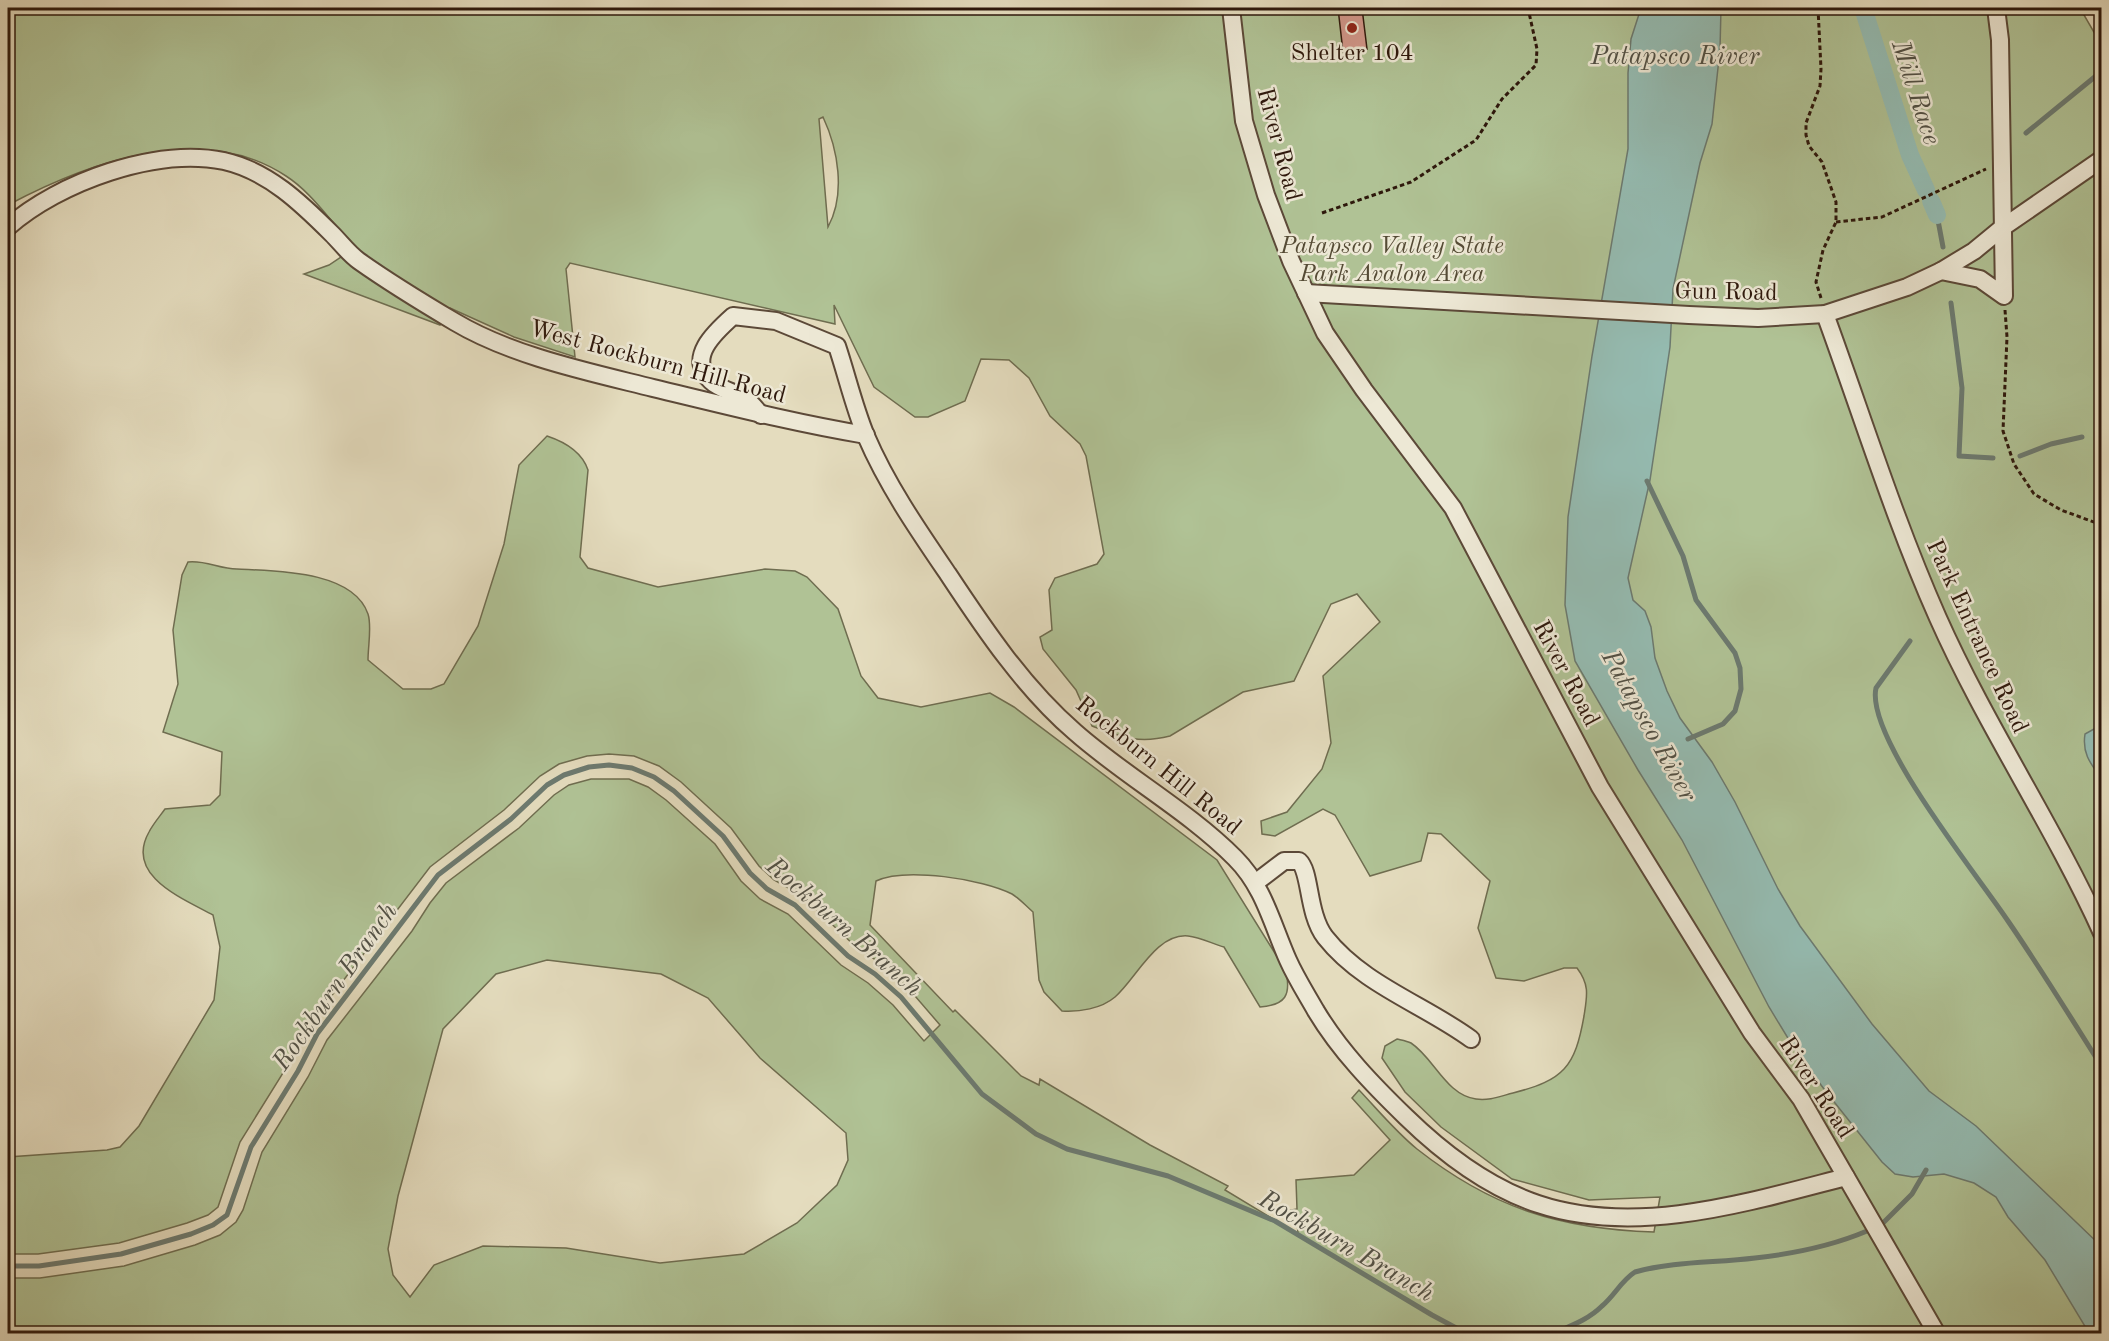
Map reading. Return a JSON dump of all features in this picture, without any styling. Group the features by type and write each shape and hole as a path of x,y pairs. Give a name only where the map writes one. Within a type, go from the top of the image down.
{"street":[{"name":"River Road","path":"1231,8 1244,121 1266,195 1325,333 1364,390 1453,508 1600,787 1752,1033 1801,1099 1937,1334"},
{"path":"1996,8 2000,40 2004,296"},
{"name":"West Rockburn Hill Road","path":"8,226 47,200 105,173 155,162 190,158 225,161 278,184 308,209 358,260 458,324 568,367 761,415 866,435"},
{"name":"Gun Road","path":"1306,292 1758,318 1825,314 1907,287 1941,271 1974,251 2002,228 2102,159"},
{"path":"1941,271 1980,279 2004,296"},
{"name":"Park Entrance Road","path":"1825,314 1938,617 2000,742 2084,894 2102,933"},
{"name":"Rockburn Hill Road","path":"761,415 746,399 711,382 702,370 700,359 711,335 733,316 776,321 837,346 866,435 889,483 981,624 1042,700 1073,731 1214,837 1255,883 1289,962 1318,1014 1350,1059 1427,1137 1468,1170 1503,1190 1540,1205 1579,1213 1625,1217 1681,1213 1755,1201 1846,1177"},
{"path":"1255,883 1284,861 1299,861 1306,868 1311,910 1326,938 1382,987 1446,1021 1471,1039"}],"path":[{"path":"1322,213 1411,182 1476,140 1502,99 1536,65 1537,49 1528,8"},
{"path":"1818,8 1820,86 1806,123 1806,135 1809,146 1822,162 1836,202 1836,222 1823,250 1816,282 1825,314"},
{"path":"1836,222 1881,217 2001,162"},
{"path":"2004,296 2007,337 2003,431 2013,464 2034,494 2061,510 2102,525"}],"green space":[{"name":"Patapsco Valley State Park Avalon Area","path":"8,8 2080,8 2102,46 2101,1333 8,1333 8,1278 40,1278 124,1266 195,1245 220,1235 236,1222 243,1210 262,1152 308,1077 327,1040 412,931 430,903 446,883 519,828 554,795 569,785 591,779 629,779 648,787 715,844 741,881 760,899 788,914 841,965 868,983 893,1005 924,1041 940,1025 909,989 882,964 856,947 801,895 774,880 759,866 731,828 681,782 659,766 634,756 609,754 587,756 559,764 540,776 504,810 430,867 307,1028 288,1065 240,1142 218,1207 208,1215 187,1223 119,1243 38,1254 8,1254 8,1157 107,1150 120,1147 139,1126 214,1000 220,947 213,915 161,884 144,861 143,848 151,829 165,809 210,805 220,795 222,752 163,732 178,684 173,630 182,575 188,562 201,562 230,569 311,576 330,581 346,589 360,600 368,614 370,630 368,660 403,689 431,689 444,684 478,626 504,544 519,465 547,436 560,441 577,453 588,470 580,557 588,568 658,587 765,569 795,571 807,577 838,609 861,676 878,698 921,707 990,693 1014,707 1217,860 1286,971 1287,992 1285,997 1276,1004 1260,1007 1224,947 1188,936 1177,937 1156,949 1123,989 1109,1001 1090,1009 1062,1011 1044,992 1039,980 1033,912 1015,896 983,884 944,877 905,875 876,881 870,925 953,1012 955,1010 1021,1076 1039,1085 1040,1079 1150,1145 1228,1186 1225,1190 1298,1234 1297,1218 1287,1211 1297,1209 1296,1180 1354,1175 1390,1140 1352,1098 1359,1090 1417,1149 1472,1186 1528,1212 1588,1226 1654,1232 1660,1197 1589,1200 1512,1179 1441,1127 1405,1092 1382,1058 1385,1046 1397,1039 1409,1042 1427,1058 1456,1091 1476,1099 1490,1099 1530,1088 1556,1076 1571,1059 1580,1033 1587,997 1586,985 1577,968 1564,968 1524,981 1496,978 1478,928 1490,881 1441,834 1428,833 1421,861 1370,876 1335,815 1323,809 1275,836 1262,834 1261,821 1287,812 1322,769 1331,743 1323,676 1380,622 1357,594 1331,604 1294,681 1243,692 1170,736 1149,739 1130,738 1092,726 1076,690 1043,649 1040,637 1052,630 1049,590 1055,578 1097,564 1104,554 1086,456 1080,444 1050,416 1029,378 1009,360 981,359 965,401 928,417 915,417 874,387 834,305 835,324 570,263 566,269 575,357 514,337 450,308 440,325 304,274 329,265 356,247 314,201 286,176 253,159 218,151 182,149 145,154 109,163 39,189 8,205","holes":["823,117 833,143 838,172 837,200 828,227 819,119","547,960 661,974 708,998 760,1058 846,1133 848,1160 837,1185 797,1223 744,1254 660,1263 566,1248 483,1246 434,1265 410,1297 393,1275 388,1249 398,1196 443,1029 496,974"]}],"water":[{"name":"Patapsco River","path":"1641,8 1721,8 1720,49 1712,124 1700,163 1673,289 1670,347 1650,480 1628,578 1633,600 1645,611 1651,627 1655,658 1680,718 1712,762 1735,802 1778,889 1800,926 1872,1024 1929,1091 1976,1126 2101,1246 2101,1333 2089,1333 2045,1260 2008,1217 1996,1197 1974,1183 1944,1174 1913,1177 1895,1174 1882,1162 1827,1093 1797,1053 1769,1007 1682,840 1638,770 1575,661 1565,605 1568,517 1592,356 1628,149 1628,73 1631,39"},
{"path":"2101,725 2101,778 2088,758 2084,741 2085,734"}],"building":[{"name":"Shelter 104","path":"1338,8 1362,8 1367,49 1343,52"}],"waterway":[{"name":"Mill Race","path":"1863,8 1910,155 1926,190"},
{"path":"2026,133 2102,71"},
{"name":"Mill Race","path":"1931,201 1937,215"},
{"path":"1937,215 1943,247"},
{"path":"1951,303 1962,388 1959,456 1993,458"},
{"path":"2020,456 2051,444 2082,437"},
{"path":"1647,481 1683,556 1696,600 1735,653 1740,668 1741,689 1735,711 1723,724 1688,739"},
{"path":"1910,641 1876,688 1877,710 1888,739 1905,772 1927,806 1994,900 2102,1067"},
{"name":"Rockburn Branch","path":"8,1266 39,1266 121,1254 191,1234 213,1225 227,1215 251,1147 298,1071 317,1034 438,875 511,819 547,785 564,775 589,767 609,765 632,768 654,777 674,791 723,836 750,873 767,889 795,905 848,956 875,974 901,997 982,1094 1036,1134 1067,1149 1168,1176 1275,1221 1432,1315 1460,1330 1475,1334"},
{"path":"1882,1224 1912,1194 1926,1170"},
{"name":"Rockburn Branch","path":"1552,1334 1597,1311 1635,1272 1680,1264 1740,1260 1783,1254 1827,1245 1867,1231"}],"place":[{"name":"Shelter 104","path":"1352,28"}]}
